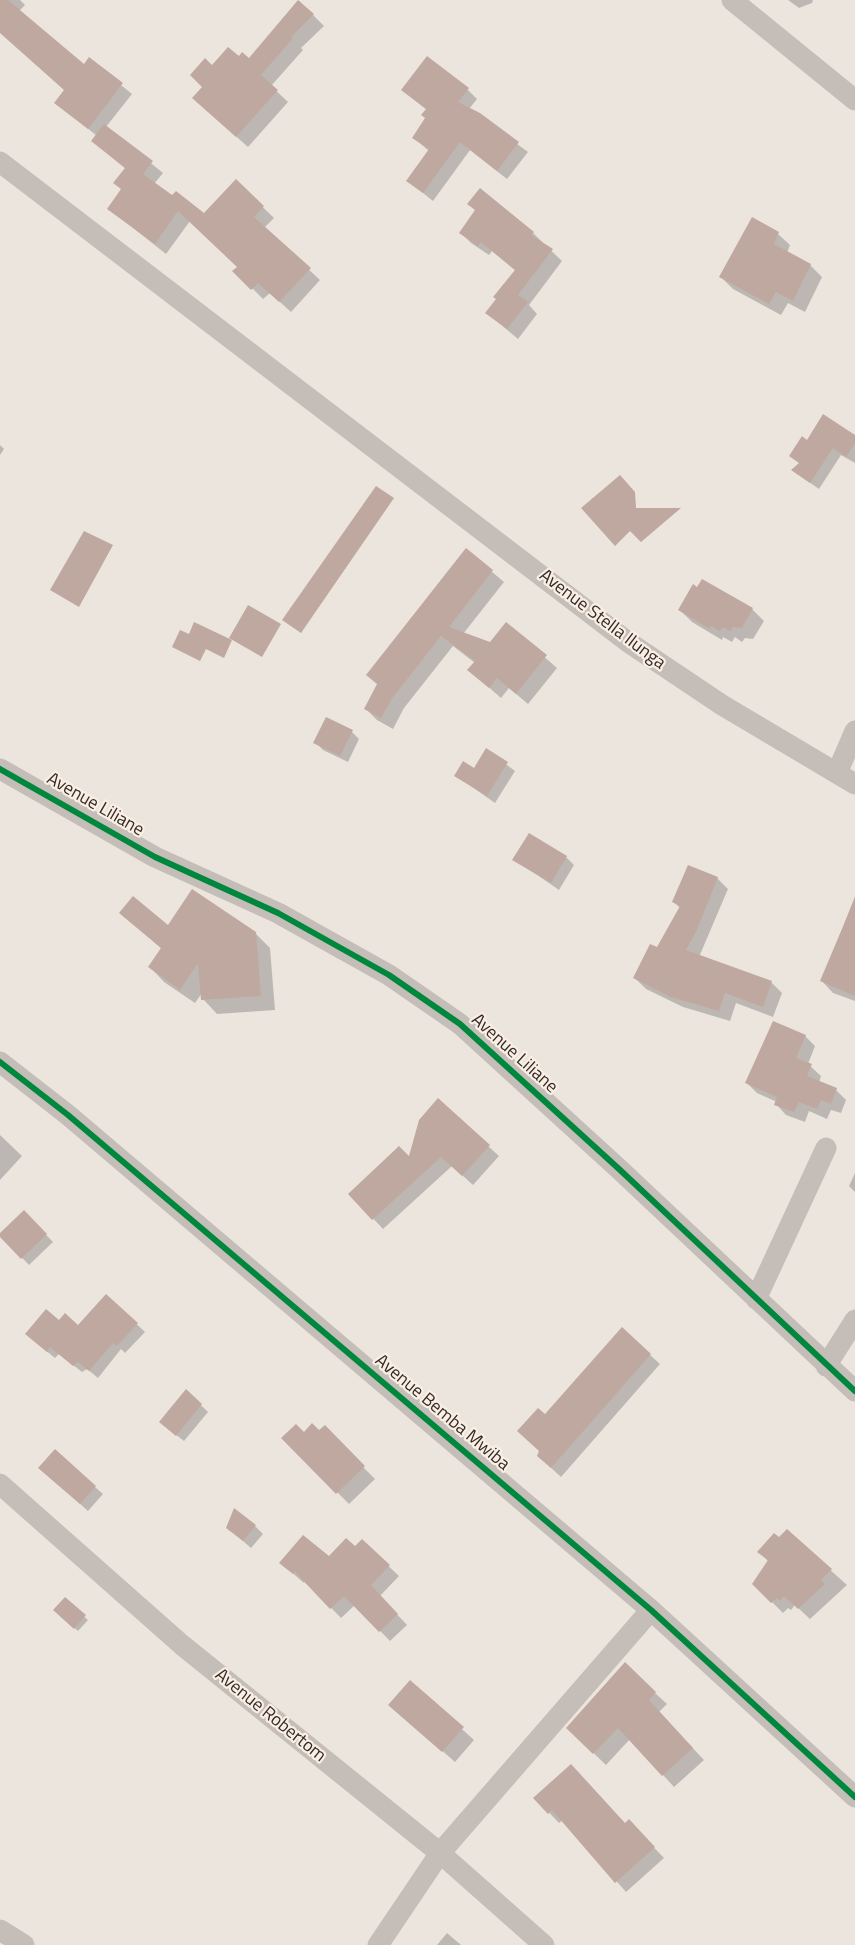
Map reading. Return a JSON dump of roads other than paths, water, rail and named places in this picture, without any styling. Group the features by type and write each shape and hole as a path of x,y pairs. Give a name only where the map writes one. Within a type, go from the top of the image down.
{"street":[{"path":"732,0 855,100"},
{"name":"Avenue Stella Ilunga","path":"0,162 628,642 722,705 846,779"},
{"path":"846,779 855,731"},
{"name":"Avenue Liliane","path":"0,769 155,857 298,924 389,975 460,1024 619,1169 855,1391"},
{"name":"Avenue Bemba Mwiba","path":"0,1062 68,1115 651,1610 855,1797"},
{"path":"756,1299 826,1148"},
{"path":"826,1366 855,1320"},
{"name":"Avenue Robertom","path":"0,1484 182,1645 440,1853 544,1945"},
{"path":"378,1945 440,1853 651,1610"},
{"path":"0,1930 24,1945"}]}
